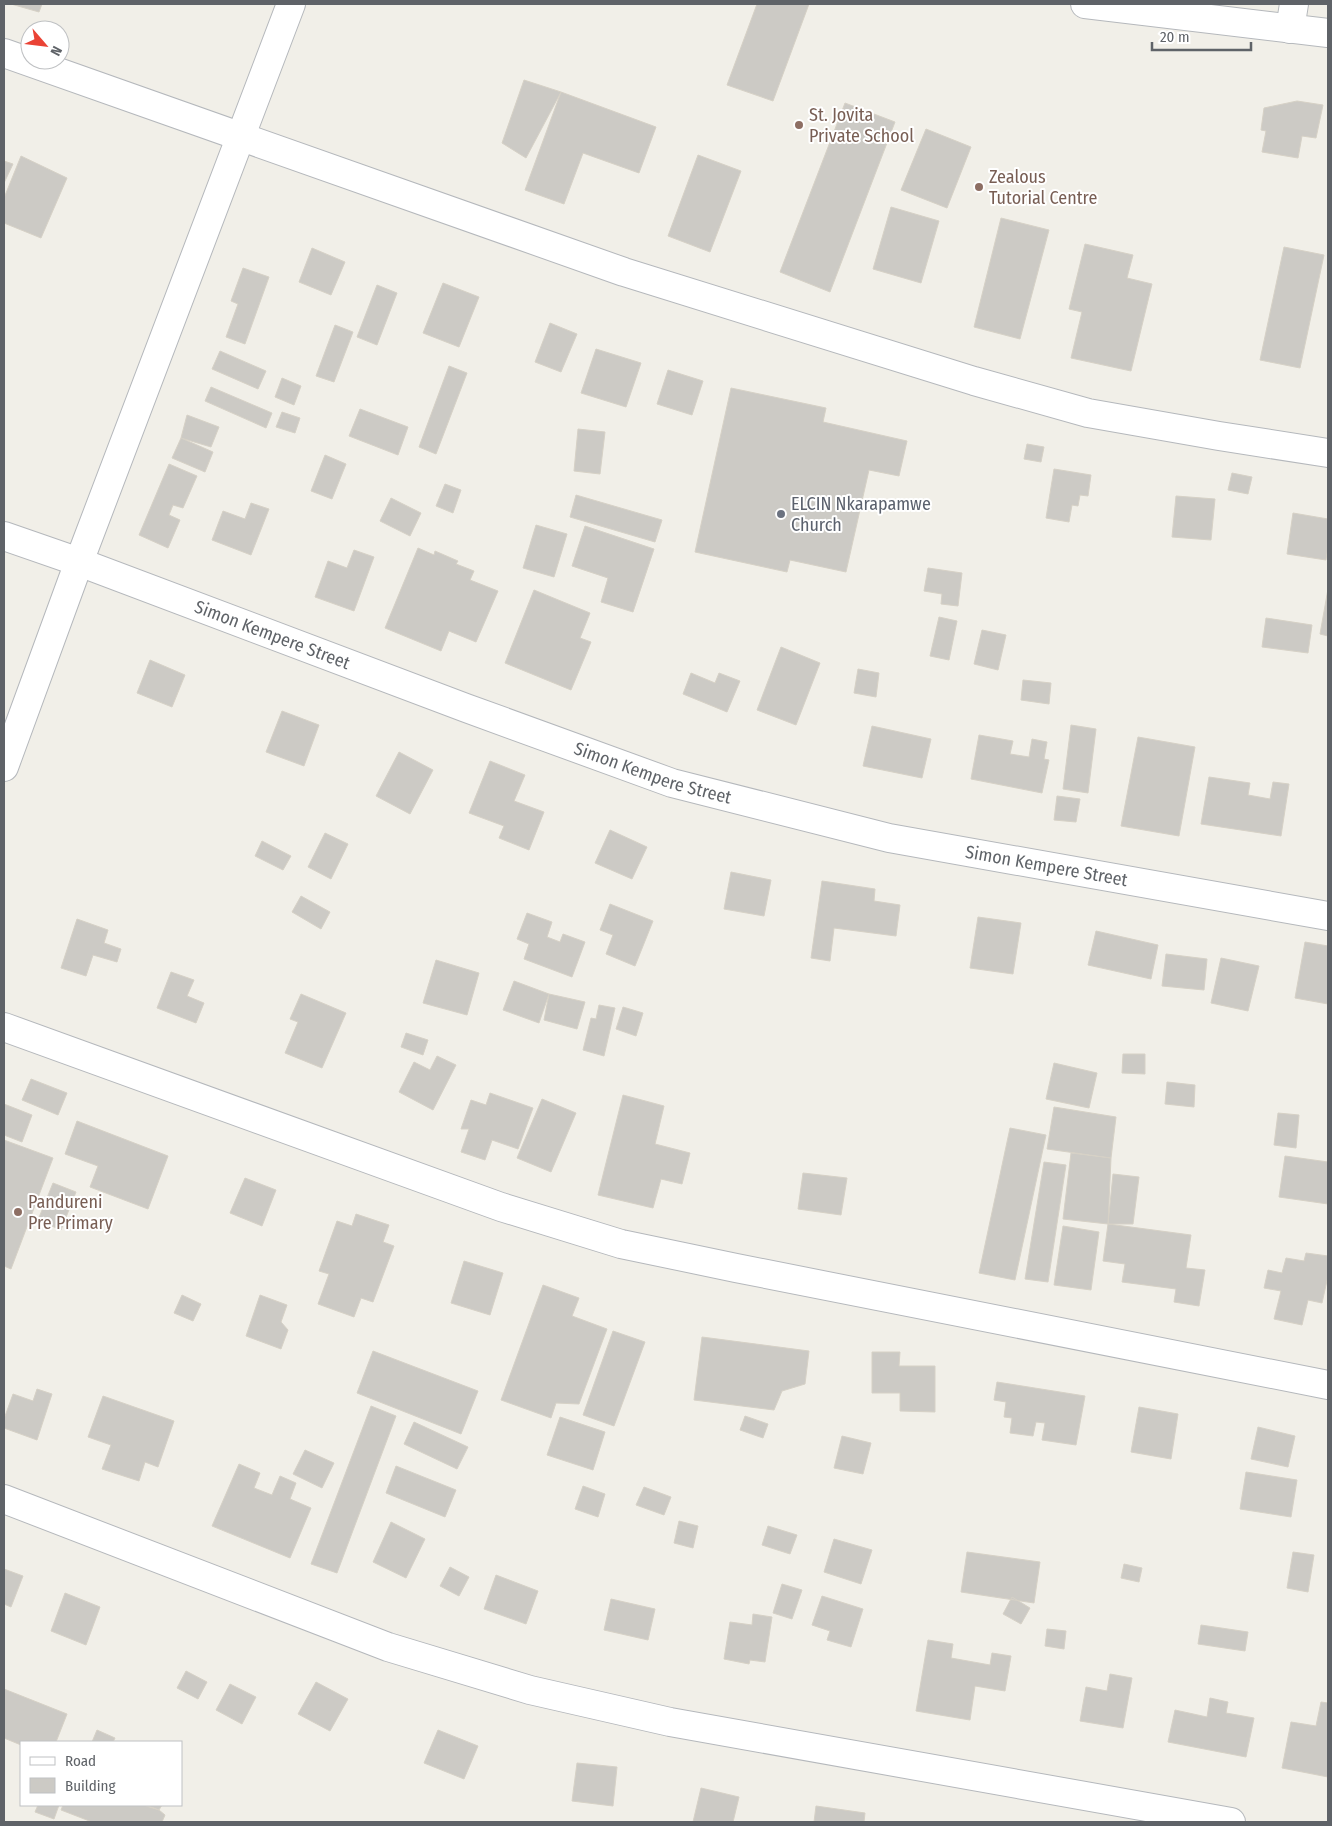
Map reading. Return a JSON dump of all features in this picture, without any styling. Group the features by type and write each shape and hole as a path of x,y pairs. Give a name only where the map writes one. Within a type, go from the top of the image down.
{"street":[{"path":"4,767 79,562 291,4"},
{"path":"1084,4 1292,16 1328,33"},
{"path":"4,53 624,272 974,381 1088,413 1328,453"},
{"name":"Simon Kempere Street","path":"4,536 79,562 466,708 672,783 888,838 1328,916"},
{"path":"4,1027 501,1207 621,1244 1328,1385"},
{"path":"4,1500 388,1647 530,1690 670,1722 1231,1822"}],"building":[{"path":"11,4 42,4 39,12"},
{"path":"757,4 809,4 773,101 727,85"},
{"path":"524,80 561,92 526,158 502,143"},
{"path":"561,92 656,127 639,173 583,153 564,204 525,190"},
{"path":"1297,101 1323,105 1316,138 1302,136 1298,158 1262,152 1266,131 1261,130 1264,108"},
{"path":"845,103 895,122 830,292 780,272"},
{"path":"926,129 971,147 947,208 901,190"},
{"path":"698,155 741,171 710,252 668,236"},
{"path":"21,156 67,178 41,238 4,223 4,198"},
{"path":"4,161 13,164 4,183"},
{"path":"891,207 939,221 921,283 873,269"},
{"path":"1001,218 1049,230 1020,339 974,327"},
{"path":"1085,244 1133,255 1127,278 1152,284 1131,371 1071,358 1082,312 1069,309"},
{"path":"1284,247 1324,255 1300,368 1260,360"},
{"path":"312,248 345,262 331,295 299,282"},
{"path":"243,268 269,277 245,344 226,337 238,304 231,301"},
{"path":"443,283 479,297 459,347 423,333"},
{"path":"377,285 397,293 377,345 357,337"},
{"path":"550,323 577,334 561,372 535,362"},
{"path":"335,325 353,332 334,382 316,376"},
{"path":"596,349 641,363 626,407 581,393"},
{"path":"220,351 266,371 258,389 212,369"},
{"path":"449,366 467,373 436,454 419,447"},
{"path":"668,370 703,381 692,415 657,404"},
{"path":"282,378 301,386 294,405 275,397"},
{"path":"211,387 272,413 266,428 205,401"},
{"name":"ELCIN Nkarapamwe Church","path":"731,388 826,408 823,422 907,441 899,476 869,470 846,572 790,560 787,572 695,552"},
{"path":"360,409 408,427 398,455 349,436"},
{"path":"282,412 300,418 295,433 276,427"},
{"path":"187,415 219,427 211,447 181,438"},
{"path":"578,429 605,432 600,474 574,471"},
{"path":"181,438 213,452 205,472 172,458"},
{"path":"1027,444 1044,447 1041,462 1024,459"},
{"path":"325,455 346,464 332,499 311,491"},
{"path":"169,464 197,476 183,508 173,505 169,515 180,520 168,548 139,535"},
{"path":"1054,469 1091,475 1088,496 1080,495 1078,506 1072,505 1069,522 1046,518"},
{"path":"1232,473 1252,477 1248,494 1228,490"},
{"path":"445,484 461,490 453,513 436,506"},
{"path":"576,495 662,520 655,542 570,517"},
{"path":"1176,496 1215,499 1211,540 1172,537"},
{"path":"391,498 421,513 410,536 380,521"},
{"path":"251,503 269,509 251,555 212,540 223,511 245,519"},
{"path":"1293,513 1328,519 1326,560 1287,554"},
{"path":"536,525 567,534 554,577 523,568"},
{"path":"585,526 654,549 633,612 601,602 608,578 572,566"},
{"path":"418,548 434,555 435,551 458,561 456,564 474,571 470,580 498,591 476,642 449,631 441,651 385,628"},
{"path":"354,550 374,557 354,611 315,597 328,561 347,568"},
{"path":"928,568 962,573 958,606 941,604 942,594 924,591"},
{"path":"1328,589 1328,636 1320,634"},
{"path":"534,590 590,613 580,638 591,642 571,690 505,663"},
{"path":"939,617 957,621 949,660 930,656"},
{"path":"1266,618 1312,625 1308,653 1262,647"},
{"path":"982,630 1006,635 998,670 974,664"},
{"path":"781,647 820,663 796,725 757,710"},
{"path":"150,660 185,675 172,707 137,693"},
{"path":"858,669 879,673 876,697 854,693"},
{"path":"691,673 715,683 719,673 740,681 727,712 683,694"},
{"path":"1023,680 1051,683 1049,704 1021,700"},
{"path":"282,711 319,725 304,766 266,752"},
{"path":"1071,725 1096,729 1088,793 1063,789"},
{"path":"872,726 931,739 922,778 863,766"},
{"path":"979,735 1013,741 1010,754 1029,757 1032,739 1047,742 1044,759 1049,760 1042,793 971,779"},
{"path":"1138,737 1195,747 1179,836 1121,826"},
{"path":"399,752 433,770 410,814 376,796"},
{"path":"490,761 525,775 514,801 544,812 529,850 499,838 504,826 469,813"},
{"path":"1209,777 1250,783 1248,795 1270,799 1273,782 1289,784 1281,836 1201,824"},
{"path":"1057,796 1080,799 1076,822 1054,820"},
{"path":"610,830 647,847 632,879 595,863"},
{"path":"325,833 348,844 331,879 308,867"},
{"path":"262,841 291,856 283,870 255,856"},
{"path":"731,872 771,880 764,916 724,909"},
{"path":"822,881 875,889 874,901 900,905 896,936 834,928 830,961 811,958"},
{"path":"301,896 330,912 321,929 292,912"},
{"path":"610,904 653,921 635,966 606,954 613,935 600,930"},
{"path":"527,913 552,922 547,937 560,942 563,934 585,942 572,977 524,959 529,944 517,939"},
{"path":"978,917 1021,923 1013,974 970,968"},
{"path":"77,919 108,930 104,943 121,949 117,962 93,955 86,976 61,968"},
{"path":"1096,931 1158,945 1151,979 1088,965"},
{"path":"1305,942 1328,946 1328,1004 1295,998"},
{"path":"1166,954 1207,959 1204,990 1162,986"},
{"path":"1221,958 1259,966 1248,1011 1211,1003"},
{"path":"436,960 479,973 467,1015 423,1003"},
{"path":"171,972 194,980 187,996 204,1003 196,1023 157,1008"},
{"path":"514,981 549,994 539,1023 503,1010"},
{"path":"301,994 346,1013 322,1068 285,1053 298,1022 290,1019"},
{"path":"549,994 585,1002 577,1029 544,1020"},
{"path":"599,1005 615,1008 604,1056 583,1050 591,1018 596,1019"},
{"path":"623,1007 643,1013 636,1036 616,1029"},
{"path":"406,1033 428,1040 423,1055 401,1047"},
{"path":"1123,1054 1145,1054 1145,1074 1122,1073"},
{"path":"437,1056 456,1065 433,1110 399,1092 414,1062 430,1070"},
{"path":"1054,1063 1097,1073 1089,1108 1046,1099"},
{"path":"31,1079 67,1093 58,1115 22,1100"},
{"path":"1167,1082 1195,1085 1194,1107 1165,1104"},
{"path":"490,1093 533,1108 518,1149 492,1140 485,1160 461,1152 469,1129 461,1129 471,1100 486,1105"},
{"path":"623,1095 664,1106 655,1144 690,1153 682,1184 661,1179 653,1208 598,1195"},
{"path":"542,1099 576,1113 551,1172 517,1158"},
{"path":"4,1104 32,1115 22,1142 4,1135"},
{"path":"1054,1107 1116,1117 1111,1158 1047,1149"},
{"path":"1278,1113 1299,1115 1296,1148 1274,1145"},
{"path":"77,1121 168,1156 148,1209 90,1187 98,1166 65,1154"},
{"path":"1010,1128 1046,1135 1015,1280 979,1273"},
{"path":"4,1140 53,1158 11,1269 4,1266"},
{"path":"1071,1153 1111,1158 1108,1224 1063,1219"},
{"path":"1285,1156 1328,1162 1328,1204 1279,1197"},
{"path":"1044,1162 1066,1165 1048,1282 1025,1279"},
{"path":"803,1173 847,1178 841,1215 798,1209"},
{"path":"1113,1174 1139,1177 1133,1224 1108,1224"},
{"path":"245,1178 276,1190 262,1226 230,1213"},
{"path":"53,1183 76,1192 61,1230 38,1220"},
{"path":"356,1214 389,1225 383,1242 394,1246 373,1302 361,1298 354,1317 318,1304 329,1274 319,1271 337,1221 352,1226"},
{"path":"1108,1224 1191,1235 1186,1268 1205,1270 1199,1306 1174,1302 1176,1289 1122,1282 1125,1264 1103,1261"},
{"path":"1063,1226 1099,1232 1091,1290 1054,1285"},
{"path":"1306,1253 1328,1256 1328,1276 1322,1303 1308,1300 1302,1325 1274,1319 1281,1291 1264,1288 1268,1270 1282,1273 1286,1258 1304,1261"},
{"path":"464,1261 503,1273 490,1315 451,1303"},
{"path":"543,1285 579,1298 572,1316 607,1329 579,1404 556,1403 551,1418 501,1400"},
{"path":"182,1295 201,1304 193,1321 174,1313"},
{"path":"260,1295 287,1305 281,1322 288,1330 281,1349 246,1336"},
{"path":"613,1331 645,1342 614,1426 583,1415"},
{"path":"702,1337 809,1351 805,1384 782,1391 774,1410 694,1400"},
{"path":"373,1351 478,1391 461,1434 357,1393"},
{"path":"872,1352 900,1352 899,1366 935,1366 935,1412 900,1411 900,1393 872,1393"},
{"path":"997,1382 1085,1396 1076,1445 1042,1440 1045,1423 1036,1422 1033,1436 1010,1433 1012,1418 1004,1417 1006,1402 994,1400"},
{"path":"37,1389 52,1394 37,1440 4,1428 4,1419 13,1394 33,1401"},
{"path":"103,1396 174,1421 158,1467 145,1462 139,1481 102,1469 111,1445 88,1437"},
{"path":"371,1406 396,1416 337,1573 311,1564"},
{"path":"1139,1407 1178,1414 1171,1459 1131,1452"},
{"path":"745,1416 768,1424 763,1438 740,1430"},
{"path":"560,1417 605,1432 593,1470 547,1455"},
{"path":"414,1422 468,1447 457,1469 404,1444"},
{"path":"1258,1427 1295,1436 1288,1467 1251,1459"},
{"path":"842,1436 871,1443 863,1474 834,1468"},
{"path":"305,1450 334,1463 322,1488 293,1474"},
{"path":"239,1464 260,1473 254,1488 272,1495 280,1476 296,1483 290,1499 311,1508 290,1558 212,1526"},
{"path":"396,1466 456,1490 445,1517 386,1493"},
{"path":"1246,1472 1297,1480 1291,1517 1240,1509"},
{"path":"583,1486 605,1494 598,1517 575,1509"},
{"path":"644,1487 671,1497 664,1515 636,1505"},
{"path":"679,1521 698,1526 693,1548 674,1543"},
{"path":"391,1522 425,1539 406,1578 373,1562"},
{"path":"768,1526 797,1535 790,1554 762,1545"},
{"path":"834,1539 872,1550 861,1584 824,1572"},
{"path":"967,1552 1040,1562 1034,1603 961,1592"},
{"path":"1293,1552 1314,1555 1308,1592 1287,1588"},
{"path":"1124,1564 1142,1568 1139,1582 1121,1578"},
{"path":"450,1567 469,1577 459,1596 440,1586"},
{"path":"4,1569 23,1576 11,1607 4,1604"},
{"path":"496,1575 538,1591 526,1624 484,1609"},
{"path":"782,1584 802,1590 792,1619 773,1613"},
{"path":"65,1593 100,1607 86,1645 51,1631"},
{"path":"822,1596 863,1609 851,1647 827,1640 830,1631 812,1625"},
{"path":"1012,1597 1030,1608 1021,1624 1003,1614"},
{"path":"611,1599 655,1609 648,1640 604,1630"},
{"path":"753,1614 772,1617 765,1662 750,1660 749,1664 724,1659 730,1622 752,1625"},
{"path":"1201,1625 1248,1632 1245,1651 1198,1644"},
{"path":"1047,1629 1066,1631 1064,1649 1045,1646"},
{"path":"928,1640 953,1644 951,1658 990,1665 992,1653 1011,1656 1005,1691 975,1686 970,1720 916,1711"},
{"path":"186,1671 207,1682 198,1699 177,1688"},
{"path":"1110,1674 1132,1678 1123,1728 1080,1721 1086,1687 1107,1691"},
{"path":"316,1682 348,1699 330,1731 298,1714"},
{"path":"230,1684 256,1697 242,1724 216,1710"},
{"path":"4,1689 67,1714 56,1741 20,1741 20,1745 4,1738"},
{"path":"1210,1698 1228,1702 1226,1713 1254,1718 1246,1757 1168,1742 1175,1710 1207,1717"},
{"path":"1321,1702 1328,1703 1328,1777 1282,1768 1291,1722 1316,1726"},
{"path":"97,1730 115,1738 114,1741 92,1741"},
{"path":"438,1730 478,1746 464,1779 424,1763"},
{"path":"577,1763 617,1767 613,1806 572,1801"},
{"path":"701,1788 739,1797 733,1822 693,1822"},
{"path":"38,1806 59,1806 54,1819 35,1812"},
{"path":"63,1806 146,1806 159,1810 165,1815 162,1822 92,1822 61,1810"},
{"path":"149,1806 161,1806 159,1810"},
{"path":"816,1806 865,1813 864,1822 814,1822"}],"place":[{"name":"St. Jovita Private School","path":"799,125"},
{"name":"Zealous Tutorial Centre","path":"979,187"},
{"name":"ELCIN Nkarapamwe Church","path":"781,514"},
{"name":"Pandureni Pre Primary","path":"18,1212"}]}
